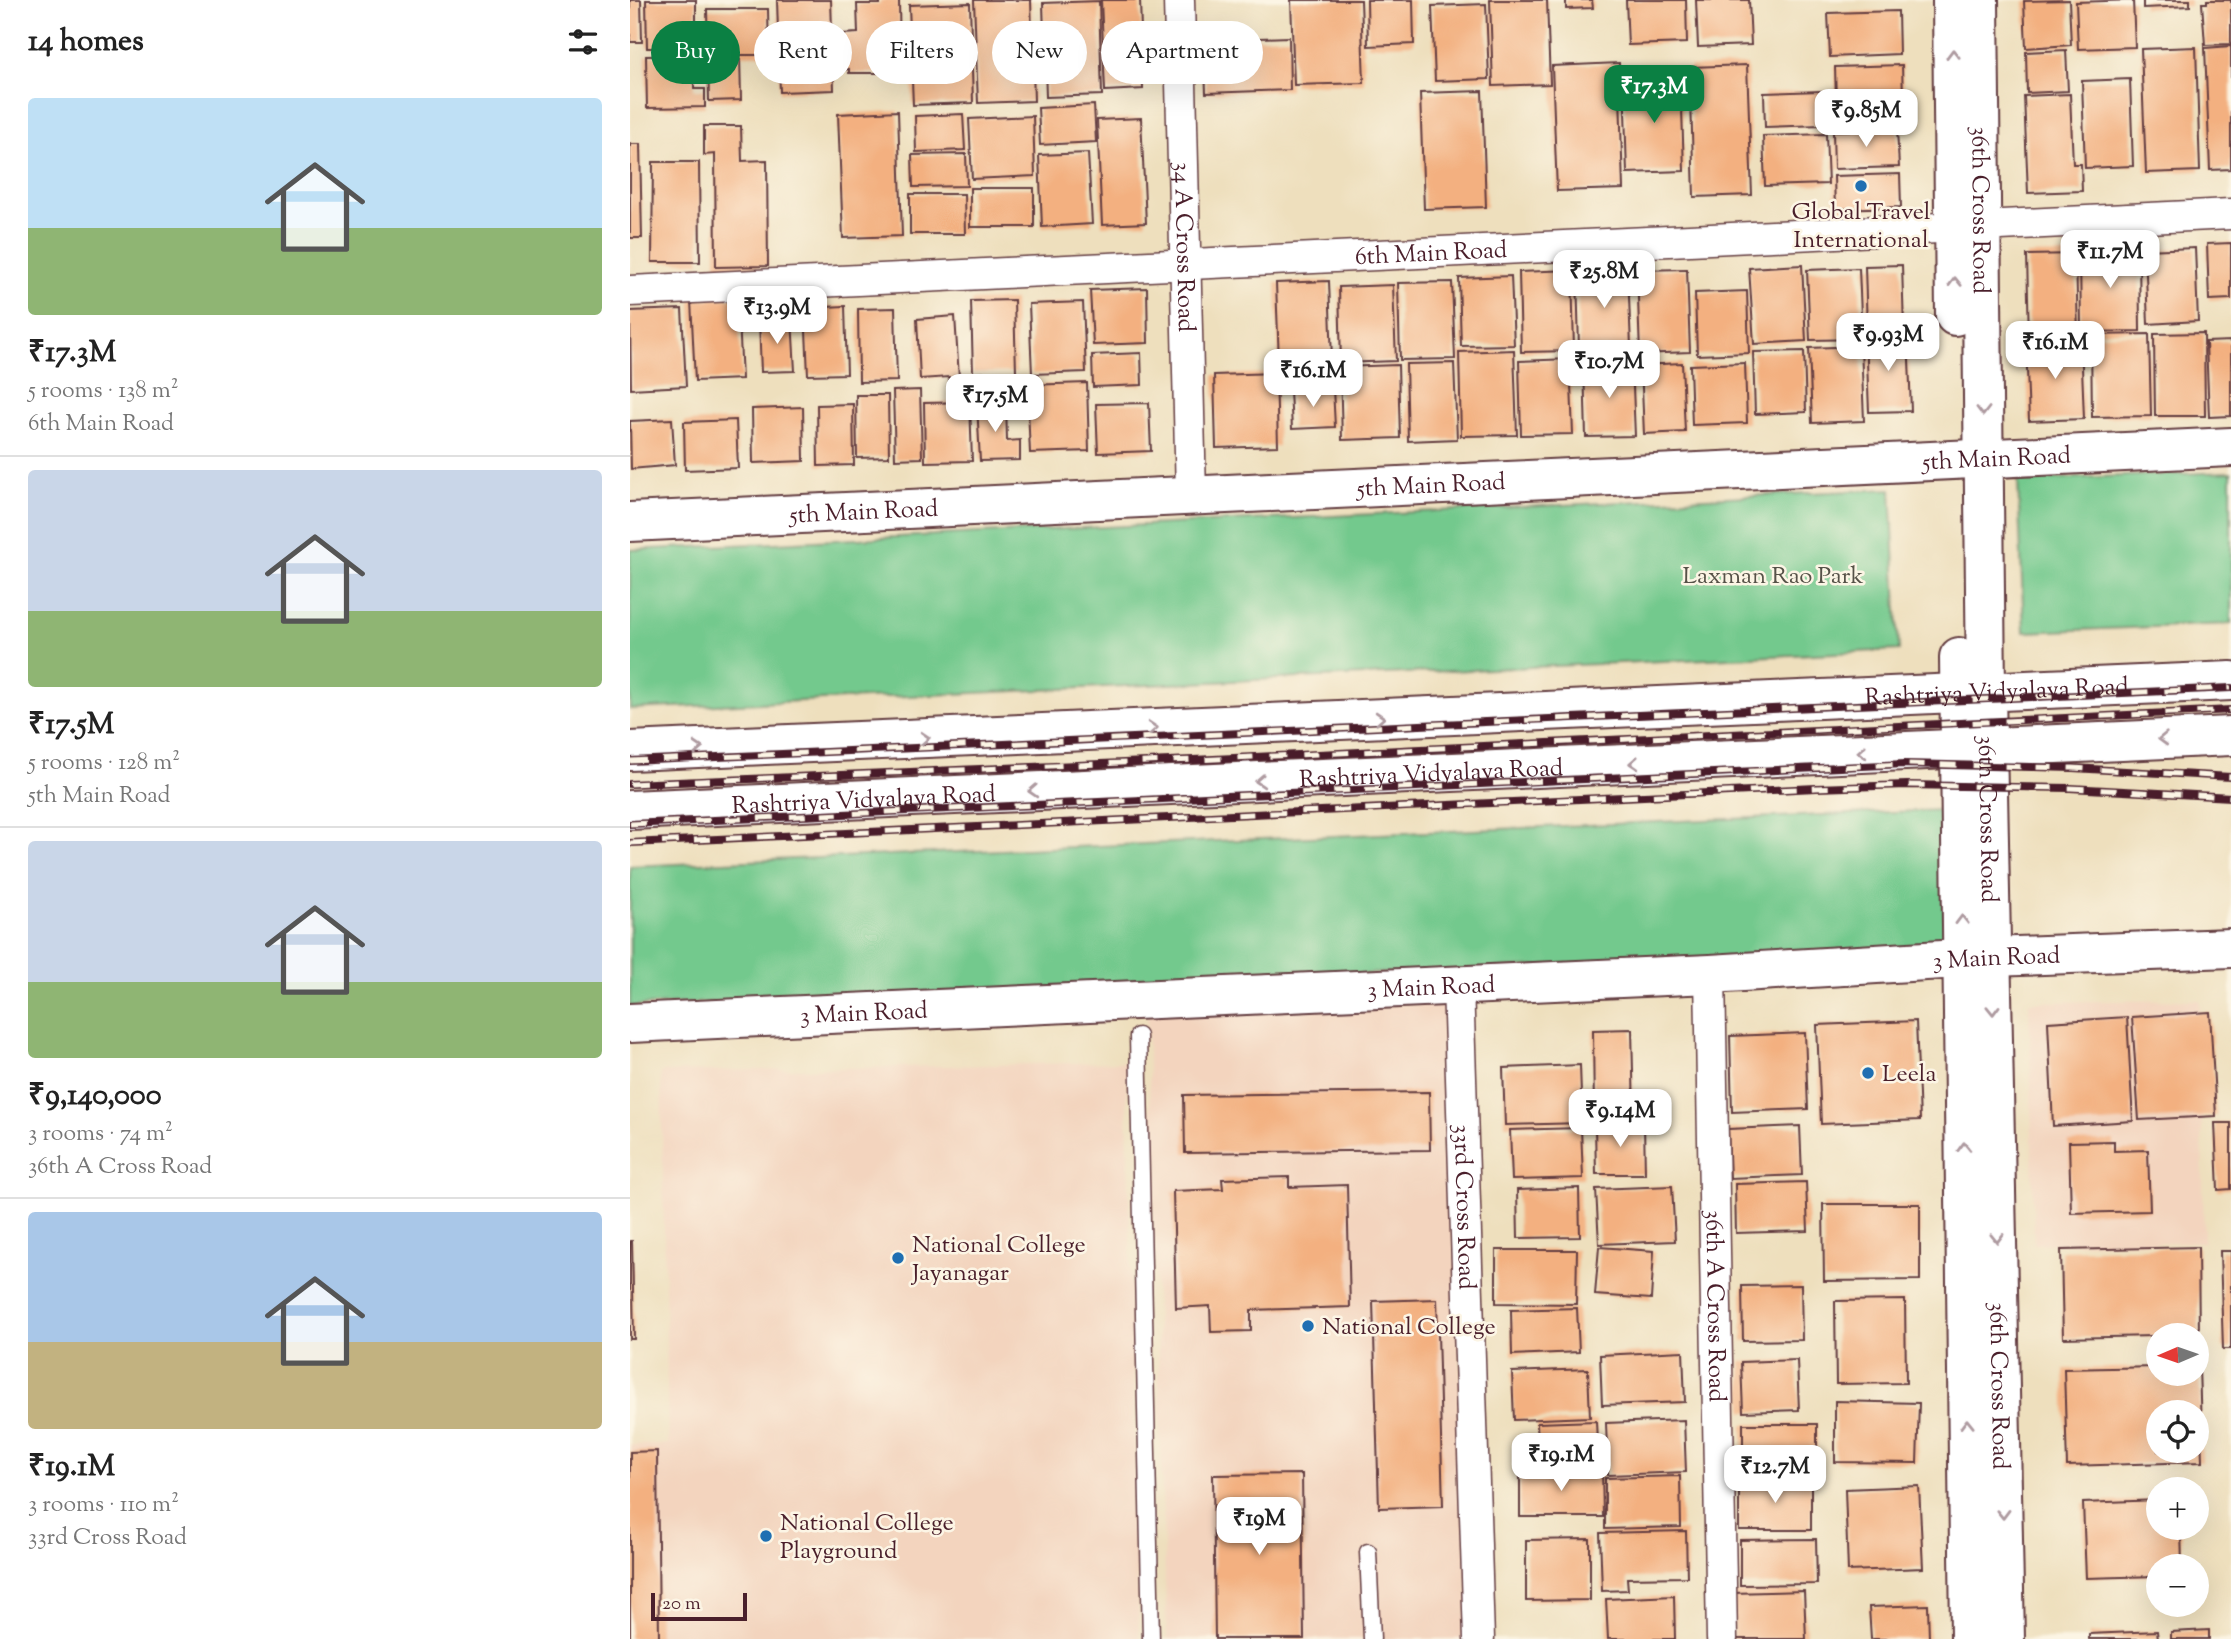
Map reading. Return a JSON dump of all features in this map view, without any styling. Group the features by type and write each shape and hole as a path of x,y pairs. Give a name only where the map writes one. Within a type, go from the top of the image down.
{"main road":[{"name":"36th Cross Road","path":"1952,0 1968,227"},
{"name":"36th Cross Road","path":"1979,0 1968,227 1972,692 1977,958 2005,1639"},
{"name":"5th Main Road","path":"630,522 2231,447"},
{"name":"Rashtriya Vidyalaya Road","path":"630,751 2231,681"},
{"name":"Rashtriya Vidyalaya Road","path":"630,810 2231,736"},
{"name":"3 Main Road","path":"630,1023 1710,975 1977,958 2231,948"},
{"name":"36th Cross Road","path":"1970,1639 1977,958"}],"street":[{"name":"34 A Cross Road","path":"1179,0 1191,495"},
{"name":"6th Main Road","path":"630,290 2231,214"},
{"name":"36th A Cross Road","path":"1710,975 1722,1639"},
{"name":"33rd Cross Road","path":"1458,985 1479,1639"}],"lane":[{"path":"1138,1036 1152,1639"},
{"path":"1368,1552 1372,1639"}],"shaded area":[{"path":"2200,1000 2204,1242 2034,1244 2029,1002"},
{"name":"National College","path":"1449,1003 1469,1639 1167,1639 1147,1013"},
{"name":"National College Jayanagar","path":"1126,1062 1139,1639 630,1639 630,1445 668,1444 661,1072"}],"green space":[{"path":"2231,472 2231,624 2024,632 2018,480"},
{"name":"Laxman Rao Park","path":"1891,489 1899,650 630,709 630,550"},
{"path":"1940,810 1946,949 630,1006 630,866"}],"building":[{"path":"630,0 641,0 642,42 630,42"},
{"path":"646,0 696,0 696,21 651,21 651,48 647,48"},
{"path":"777,0 831,0 832,21 778,21"},
{"path":"880,0 899,0 899,21 866,21 866,73 852,73 852,33 858,33 857,4 880,4"},
{"path":"974,0 1031,0 1032,21 992,21 992,84 1033,84 1034,101 978,103 978,21 975,21"},
{"path":"1101,0 1140,0 1141,21 1102,21"},
{"path":"1291,0 1361,0 1364,83 1294,85"},
{"path":"1367,0 1413,0 1414,44 1368,46"},
{"path":"1490,0 1547,0 1550,84 1493,86"},
{"path":"1566,0 1592,0 1593,8 1566,9"},
{"path":"1626,0 1686,0 1687,43 1628,45"},
{"path":"1696,0 1749,0 1751,45 1698,47"},
{"path":"2069,0 2071,45 2026,48 2024,1"},
{"path":"2133,0 2135,47 2078,49 2076,2"},
{"path":"2143,0 2190,0 2190,6 2143,8"},
{"path":"2207,0 2231,0 2231,44 2205,45 2202,3 2207,3"},
{"path":"1099,1 1102,95 1046,97 1046,84 1087,84 1087,21 1044,21 1043,3"},
{"path":"970,3 971,21 910,21 909,5"},
{"path":"1486,4 1489,79 1435,81 1432,6"},
{"path":"707,9 768,9 768,21 754,21 754,55 740,55 740,21 707,21"},
{"path":"1898,11 1899,54 1830,57 1828,13"},
{"path":"1289,37 1290,90 1206,93 1206,84 1263,84 1263,38"},
{"path":"2231,46 2231,169 2210,170 2205,48"},
{"path":"2196,47 2200,171 2146,173 2141,49"},
{"path":"2066,50 2068,91 2027,93 2026,52"},
{"path":"740,55 741,100 709,101 709,84 740,84"},
{"path":"646,56 651,56 651,84 694,84 694,89 705,89 705,107 647,108"},
{"path":"1619,63 1623,189 1557,191 1552,66"},
{"path":"1747,65 1752,195 1694,197 1690,67"},
{"path":"1902,65 1903,97 1836,100 1835,67"},
{"path":"1681,77 1684,171 1627,173 1624,79"},
{"path":"2130,79 2133,166 2085,168 2082,81"},
{"path":"780,84 834,84 834,90 780,92"},
{"path":"912,84 972,84 973,103 913,105"},
{"path":"1105,84 1143,84 1143,89 1105,91"},
{"path":"1482,91 1486,207 1424,209 1420,93"},
{"path":"1821,91 1822,125 1765,127 1764,93"},
{"path":"2070,94 2073,164 2081,164 2082,191 2028,193 2024,96"},
{"path":"1094,105 1096,142 1040,145 1038,108"},
{"path":"898,111 902,236 843,238 838,114"},
{"path":"963,114 965,150 916,152 915,116"},
{"path":"1033,116 1035,176 972,179 969,119"},
{"path":"1141,118 1146,223 1102,225 1097,120"},
{"path":"704,126 741,126 742,161 767,160 768,266 716,267 715,154 704,155"},
{"path":"1897,129 1899,167 1834,169 1833,131"},
{"path":"1826,134 1828,184 1765,186 1763,136"},
{"path":"630,144 640,144 642,238 630,238"},
{"path":"1088,153 1092,224 1042,227 1039,155"},
{"path":"966,154 967,186 913,187 912,155"},
{"path":"653,162 699,162 700,262 652,262"},
{"path":"1900,174 1901,207 1835,209 1834,176"},
{"path":"970,188 1034,188 1034,227 970,227"},
{"path":"910,194 964,194 965,234 910,234"},
{"path":"2231,243 2231,299 2209,300 2207,244"},
{"path":"2139,248 2140,331 2081,332 2080,249"},
{"path":"2195,248 2198,321 2148,324 2145,250"},
{"path":"2076,254 2078,339 2029,340 2027,255"},
{"path":"1802,265 1806,341 1754,344 1749,268"},
{"path":"1902,265 1904,329 1867,330 1865,266"},
{"path":"1859,268 1862,339 1810,340 1807,270"},
{"path":"1687,269 1690,352 1640,354 1637,270"},
{"path":"1572,270 1574,351 1521,352 1519,272"},
{"path":"1628,272 1631,347 1579,349 1577,273"},
{"path":"1511,276 1514,345 1461,346 1459,278"},
{"path":"1329,281 1332,360 1279,362 1276,283"},
{"path":"1452,282 1455,359 1400,360 1398,283"},
{"path":"1393,285 1396,361 1341,363 1339,287"},
{"path":"1147,288 1148,343 1093,345 1090,290"},
{"path":"1747,291 1749,353 1697,355 1695,293"},
{"path":"738,298 742,379 695,381 691,300"},
{"path":"1014,300 1016,372 973,373 971,301"},
{"path":"1083,302 1086,372 1032,374 1029,304"},
{"path":"845,306 847,374 808,375 805,308"},
{"path":"895,308 897,381 859,382 858,309"},
{"path":"682,309 686,386 631,389 630,311"},
{"path":"955,316 960,393 950,393 949,377 920,379 917,319"},
{"path":"792,319 795,371 761,372 759,320"},
{"path":"2204,333 2205,416 2155,416 2154,334"},
{"path":"1908,334 1911,411 1869,412 1866,335"},
{"path":"2149,334 2151,416 2092,417 2091,335"},
{"path":"2081,341 2084,419 2029,421 2026,343"},
{"path":"2231,341 2231,416 2209,417 2206,342"},
{"path":"1861,346 1864,421 1812,423 1809,348"},
{"path":"1514,350 1517,435 1461,436 1459,352"},
{"path":"1804,351 1806,412 1755,414 1753,352"},
{"path":"1141,353 1142,385 1093,387 1092,355"},
{"path":"1570,359 1573,434 1521,435 1519,361"},
{"path":"1632,362 1635,436 1586,437 1584,364"},
{"path":"1454,363 1457,439 1408,441 1406,364"},
{"path":"1682,363 1685,432 1644,434 1641,365"},
{"path":"1745,363 1747,423 1692,425 1690,365"},
{"path":"1398,365 1400,438 1342,440 1340,367"},
{"path":"1276,373 1278,446 1216,448 1214,375"},
{"path":"1087,383 1089,451 1030,453 1027,385"},
{"path":"1333,388 1335,427 1292,429 1290,390"},
{"path":"920,390 922,458 895,459 893,391"},
{"path":"856,395 888,395 889,457 857,458"},
{"path":"970,402 972,461 925,462 924,403"},
{"path":"1006,402 1007,441 1020,440 1020,460 980,461 977,403"},
{"path":"1149,403 1151,451 1098,453 1096,404"},
{"path":"853,404 854,465 818,466 817,405"},
{"path":"803,407 804,461 753,463 752,409"},
{"path":"672,419 675,465 631,469 630,421"},
{"path":"736,420 738,468 685,470 684,422"},
{"path":"2210,1012 2216,1116 2139,1120 2132,1017"},
{"path":"2127,1017 2133,1121 2053,1126 2048,1022"},
{"name":"Leela","path":"1916,1021 1920,1120 1821,1124 1817,1025"},
{"path":"1632,1029 1634,1115 1594,1115 1593,1030"},
{"path":"1805,1033 1808,1109 1732,1112 1730,1036"},
{"path":"1580,1065 1582,1123 1505,1125 1503,1068"},
{"path":"1429,1092 1430,1150 1185,1153 1184,1095"},
{"path":"1644,1123 1645,1174 1596,1174 1595,1124"},
{"path":"2215,1123 2231,1123 2231,1189 2218,1190"},
{"path":"1800,1126 1802,1175 1730,1178 1728,1129"},
{"path":"1581,1128 1583,1178 1512,1180 1510,1130"},
{"path":"2114,1141 2114,1151 2148,1150 2150,1211 2071,1213 2069,1142"},
{"path":"1289,1177 1289,1187 1347,1185 1350,1307 1251,1310 1251,1331 1211,1332 1210,1306 1176,1308 1173,1191 1223,1189 1222,1179"},
{"path":"1806,1182 1808,1231 1736,1233 1735,1184"},
{"path":"1672,1186 1675,1241 1599,1244 1596,1189"},
{"path":"1579,1188 1580,1237 1518,1238 1517,1190"},
{"path":"1823,1204 1920,1204 1920,1280 1824,1281"},
{"path":"632,1241 634,1339 630,1339"},
{"path":"1599,1247 1654,1251 1651,1299 1595,1295"},
{"path":"2198,1247 2199,1323 2146,1323 2146,1336 2063,1338 2061,1250"},
{"path":"1496,1250 1577,1250 1576,1304 1496,1303"},
{"path":"2220,1251 2231,1251 2231,1349 2223,1349"},
{"path":"1801,1285 1802,1340 1743,1341 1742,1286"},
{"path":"1437,1299 1443,1506 1379,1508 1373,1301"},
{"path":"1905,1300 1906,1383 1836,1384 1835,1301"},
{"path":"1577,1308 1579,1352 1512,1355 1511,1310"},
{"path":"1683,1351 1685,1402 1602,1405 1600,1355"},
{"path":"1797,1360 1799,1410 1743,1412 1741,1362"},
{"path":"2146,1367 2146,1386 2200,1386 2200,1400 2146,1400 2146,1463 2168,1463 2067,1466 2064,1369"},
{"path":"1588,1369 1590,1417 1514,1420 1512,1372"},
{"path":"1835,1401 1919,1403 1917,1463 1835,1462"},
{"path":"1684,1420 1686,1472 1608,1475 1606,1423"},
{"path":"1596,1421 1598,1465 1539,1467 1537,1423"},
{"path":"1743,1424 1817,1424 1817,1472 1743,1471"},
{"path":"657,1451 659,1639 630,1639 630,1452"},
{"path":"1602,1468 1603,1517 1520,1517 1520,1469"},
{"path":"1302,1474 1304,1639 1215,1639 1213,1475"},
{"path":"1680,1476 1681,1527 1605,1529 1605,1478"},
{"path":"1739,1480 1811,1480 1811,1530 1739,1530"},
{"path":"1919,1486 1923,1568 1848,1571 1845,1489"},
{"path":"2146,1500 2146,1540 2181,1540 2182,1554 2146,1554 2146,1576 2086,1578 2083,1503"},
{"path":"1686,1531 1687,1577 1627,1578 1628,1590 1602,1591 1600,1533"},
{"path":"1590,1539 1590,1600 1526,1601 1526,1540"},
{"path":"1816,1539 1817,1584 1740,1585 1740,1540"},
{"path":"1804,1591 1806,1639 1734,1639 1732,1593"},
{"path":"1674,1596 1675,1639 1608,1639 1606,1599"},
{"path":"1928,1605 1929,1639 1871,1639 1869,1607"},
{"path":"2209,1630 2209,1639 2171,1639 2171,1632"},
{"path":"2157,1631 2158,1639 2089,1639 2089,1634"}],"railway":[{"path":"630,761 2231,688"},
{"path":"630,784 2231,710"},
{"path":"630,824 1905,764 2073,768 2231,777"},
{"path":"630,843 1907,785 2070,788 2231,797"}],"place":[{"name":"Global Travel International","path":"1861,186"},
{"name":"Leela","path":"1868,1073"},
{"name":"National College Jayanagar","path":"898,1258"},
{"name":"National College","path":"1308,1326"},
{"name":"National College Playground","path":"766,1536"}]}
